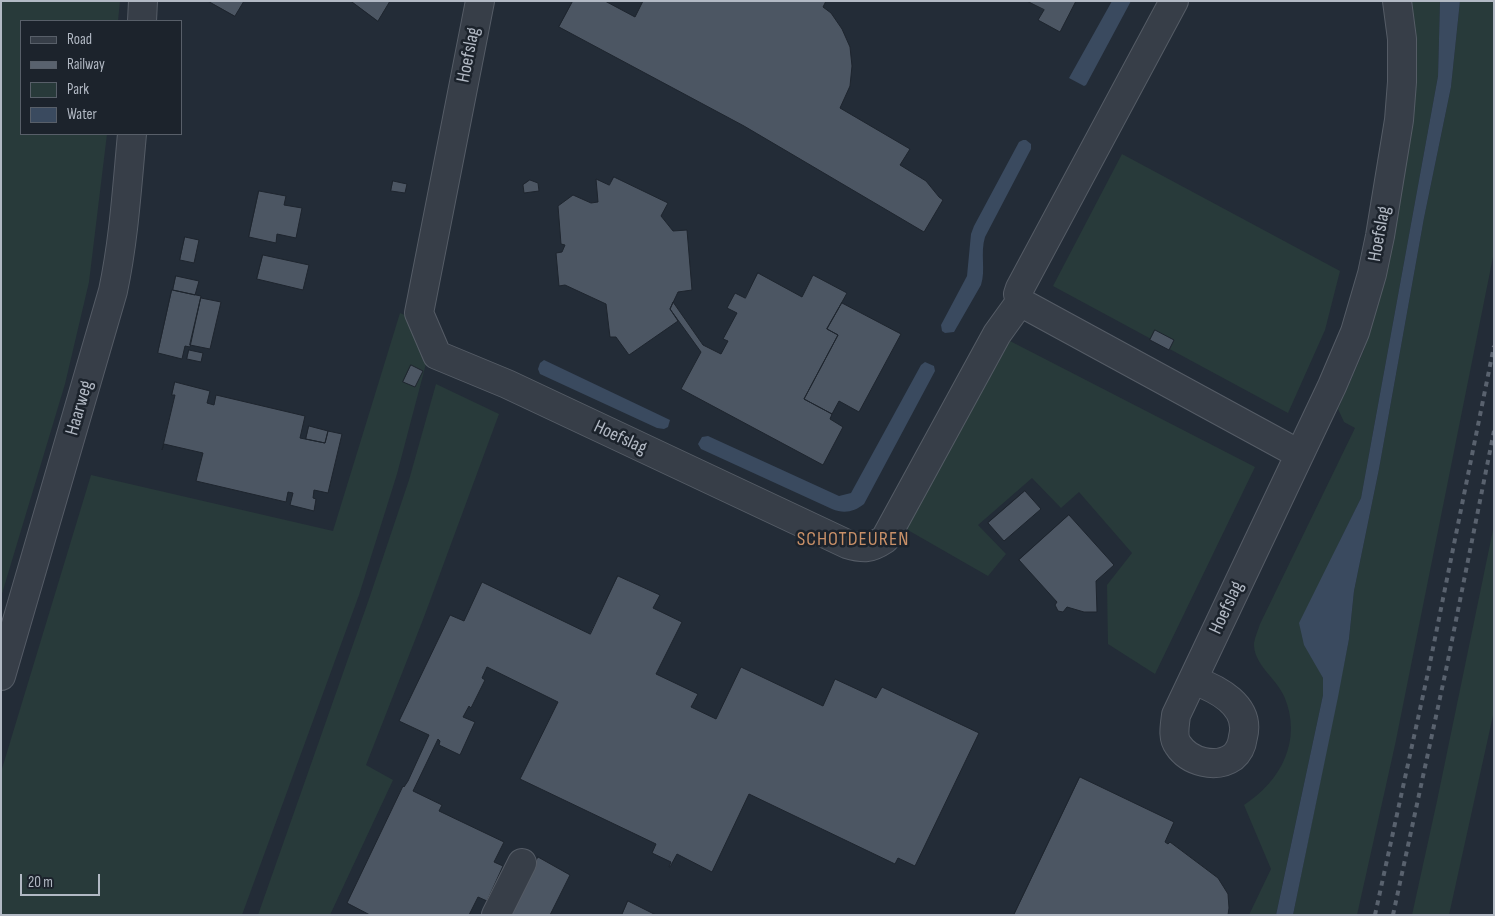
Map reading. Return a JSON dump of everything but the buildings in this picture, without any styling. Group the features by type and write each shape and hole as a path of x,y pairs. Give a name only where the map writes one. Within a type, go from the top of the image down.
{"street":[{"path":"142,20 143,1"},
{"name":"Hoefslag","path":"480,1 419,313 437,355 507,384 838,540 861,548 874,547 885,539 997,334 1020,302 1018,294 1020,288 1174,1"},
{"name":"Hoefslag","path":"1193,680 1332,386 1355,332 1372,274 1399,120 1402,82 1402,39 1397,1"},
{"name":"Haarweg","path":"1,676 114,291 125,222 132,135"},
{"path":"1020,302 1299,454"},
{"path":"496,915 522,863"}],"green space":[{"path":"1,1 120,1 118,20 20,20 20,135 107,135 89,282 65,384 1,597"},
{"path":"1409,1 1440,1 1438,76 1361,498 1336,549 1318,668 1323,678 1323,695 1276,915 1249,915 1271,869 1244,805 1269,784 1278,772 1285,758 1291,728 1284,696 1257,658 1254,643 1260,624 1355,428 1344,422 1338,409 1364,350 1385,278"},
{"path":"1460,1 1494,1 1494,252 1395,745 1357,915 1293,915 1349,639 1354,591 1379,469 1424,218 1451,87"},
{"path":"1122,154 1340,271 1325,330 1288,413 1053,286"},
{"path":"400,313 412,318 428,356 397,474 359,595 242,915 1,915 1,772 91,475 333,531"},
{"path":"1010,341 1255,467 1155,674 1108,644 1107,585 1132,553 1079,492 1061,508 1032,478 978,525 1006,554 988,576 906,529"},
{"path":"436,384 499,414 424,617 366,765 393,780 330,915 258,915 409,480"},
{"path":"1494,525 1494,711 1449,915 1412,915 1437,801"}],"water":[{"path":"1112,1 1131,1 1084,86 1069,78"},
{"path":"1440,1 1460,1 1451,87 1424,218 1379,469 1354,591 1349,639 1338,697 1293,915 1276,915 1323,695 1323,678 1304,645 1299,623 1361,498 1438,76"},
{"path":"1023,140 1031,144 1031,149 985,237 981,285 954,332 945,333 942,331 941,325 967,276 971,234 974,226 1019,142"},
{"path":"544,360 670,420 668,427 664,429 657,428 540,374 538,369 540,363"},
{"path":"925,362 934,366 935,371 864,504 856,509 845,512 832,509 701,449 698,444 702,437 708,436 839,496 851,493 921,365"}],"railway":[{"path":"1375,915 1429,668 1494,346"},
{"path":"1393,915 1446,670 1494,431"}],"district":[{"name":"SCHOTDEUREN","path":"853,540"}]}
